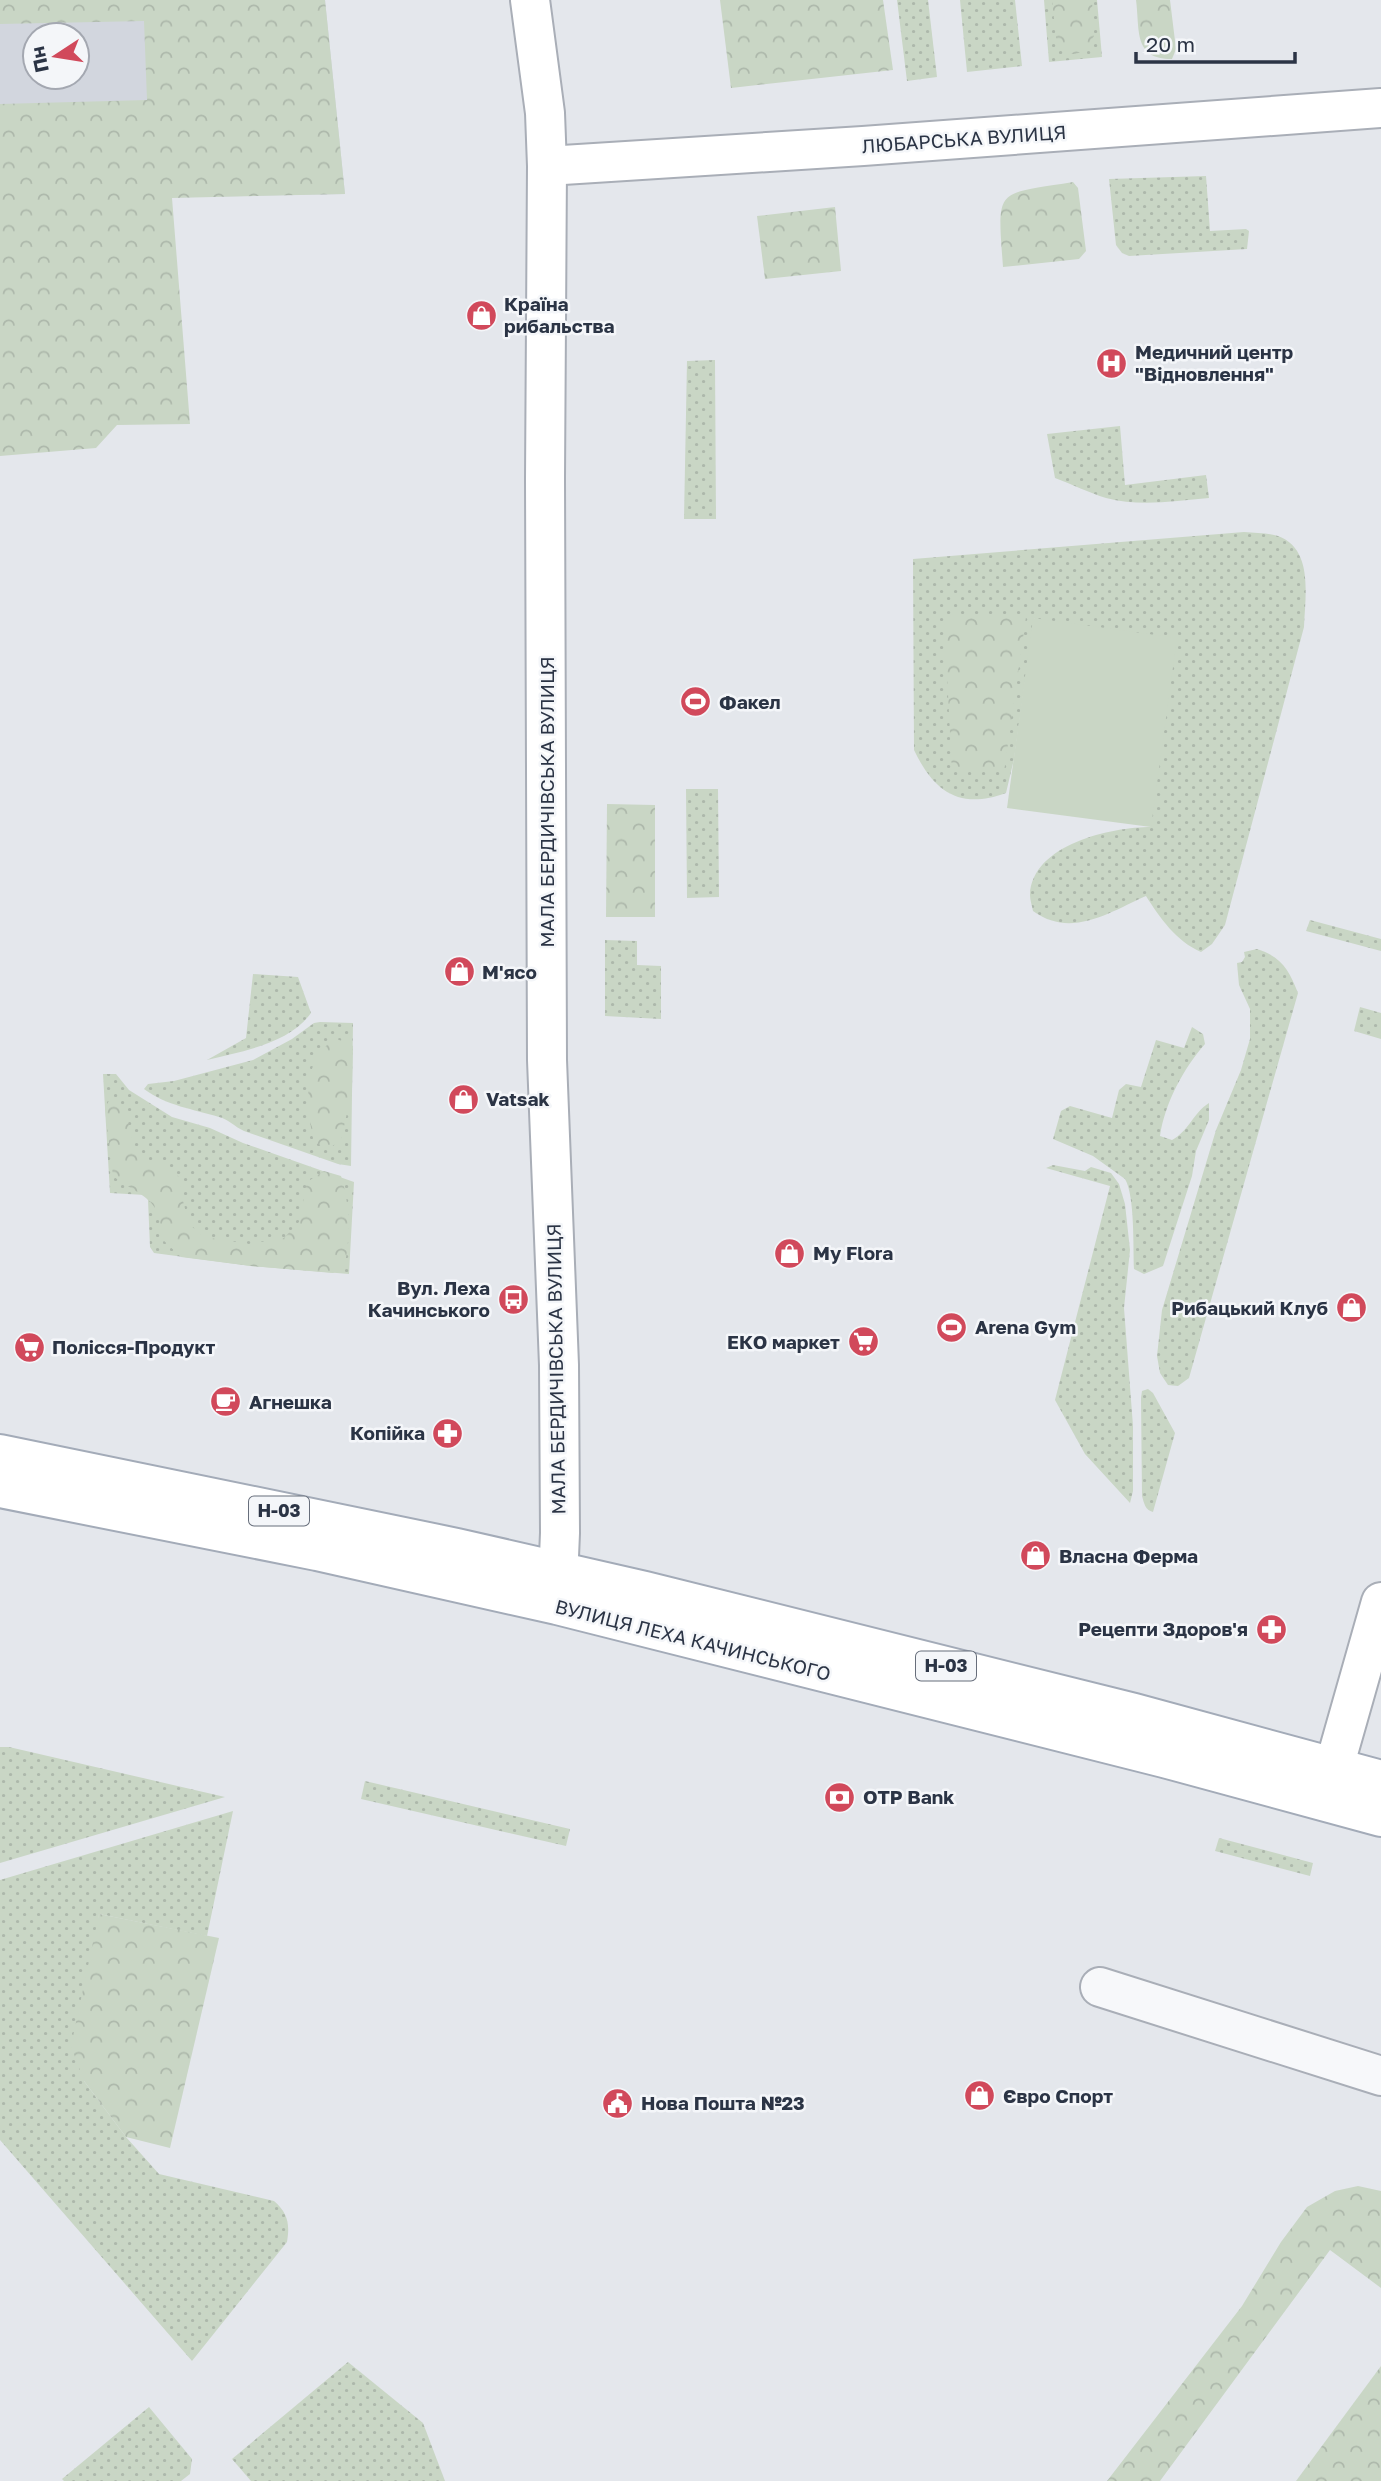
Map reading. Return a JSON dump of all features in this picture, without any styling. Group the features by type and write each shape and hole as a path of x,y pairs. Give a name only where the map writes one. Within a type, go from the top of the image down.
{"street":[{"name":"МАЛА БЕРДИЧІВСЬКА ВУЛИЦЯ","path":"530,0 545,113 547,166 547,1060 559,1365 558,1588"},
{"name":"ЛЮБАРСЬКА ВУЛИЦЯ","path":"547,166 1381,108"},
{"name":"ВУЛИЦЯ ЛЕХА КАЧИНСЬКОГО","path":"0,1454 457,1548 558,1588"},
{"name":"ВУЛИЦЯ ЛЕХА КАЧИНСЬКОГО","path":"0,1488 317,1551 558,1588 1329,1783 1381,1780"},
{"path":"1329,1783 1381,1602"},
{"name":"ВУЛИЦЯ ЛЕХА КАЧИНСЬКОГО","path":"1329,1783 1381,1817"},
{"path":"1100,1987 1381,2076"}],"shaded area":[{"path":"0,0 325,0 345,194 0,201"}],"green space":[{"path":"0,0 325,0 345,194 172,198 190,424 117,425 96,448 0,456 0,104 147,100 144,21 21,21 21,24 0,24"},
{"path":"720,0 883,0 893,70 731,88"},
{"path":"897,0 928,0 937,77 907,81"},
{"path":"960,0 1015,0 1022,66 967,72"},
{"path":"1044,0 1097,0 1102,57 1049,62"},
{"path":"1052,0 1092,0 1094,36 1085,51 1065,53 1059,46"},
{"path":"1136,0 1170,0 1176,49 1172,59 1159,58 1145,48 1139,32"},
{"path":"1206,176 1210,231 1246,229 1249,231 1247,249 1129,256 1122,253 1116,245 1109,179"},
{"path":"1073,182 1078,188 1086,251 1079,259 1003,267 1000,221 1006,199 1028,189"},
{"path":"835,207 841,271 765,279 757,216"},
{"path":"715,360 716,519 684,519 687,361"},
{"path":"1120,426 1125,485 1206,475 1209,498 1157,503 1119,501 1055,478 1047,434"},
{"path":"1244,532 1274,535 1289,542 1302,563 1306,588 1304,627 1225,925 1212,944 1201,952 1176,935 1146,896 1090,920 1062,923 1047,919 1033,911 1030,897 1034,877 1044,863 1059,851 1096,835 1151,827 1034,618 1014,759 1006,793 990,798 962,798 950,794 930,777 914,750 913,559"},
{"path":"944,617 1026,617 1004,772 952,771"},
{"path":"1033,618 1177,638 1151,827 1007,808"},
{"path":"686,789 718,789 719,897 687,898"},
{"path":"607,804 655,805 655,917 606,917"},
{"path":"1310,920 1381,939 1381,951 1306,931"},
{"path":"605,940 637,941 637,965 661,966 661,1019 605,1016"},
{"path":"1257,949 1273,956 1284,965 1298,993 1189,1378 1178,1386 1168,1385 1160,1373 1157,1356 1162,1310 1216,1130 1241,1070 1250,1039 1250,1009 1239,985 1237,963 1242,962 1244,952"},
{"path":"253,974 298,977 311,1013 302,1024 278,1039 207,1060 246,1038"},
{"path":"1360,1007 1381,1013 1381,1039 1354,1031"},
{"path":"320,1022 353,1023 351,1166 338,1164 244,1131 222,1118 171,1103 144,1089 148,1084 174,1081 253,1060"},
{"path":"1192,1027 1203,1034 1205,1044 1176,1087 1160,1136 1172,1140 1178,1136 1209,1103 1209,1120 1196,1151 1192,1176 1163,1266 1144,1274 1134,1269 1132,1209 1125,1179 1093,1156 1053,1139 1061,1111 1070,1106 1112,1118 1119,1090 1126,1084 1141,1087 1156,1040 1184,1048"},
{"path":"337,1039 353,1046 352,1089 341,1139 329,1149 314,1142 308,1094 316,1058"},
{"path":"103,1074 116,1074 129,1090 172,1117 210,1128 243,1143 354,1182 349,1274 251,1266 154,1253 150,1247 148,1200 145,1195 110,1193"},
{"path":"110,1098 119,1101 128,1121 135,1152 147,1161 166,1163 180,1178 189,1224 204,1237 249,1244 284,1238 299,1222 307,1182 324,1171 341,1176 349,1222 344,1267 333,1273 181,1257 162,1239 161,1225 154,1206 113,1176 105,1109"},
{"path":"1053,1165 1085,1171 1091,1167 1111,1173 1119,1184 1125,1204 1130,1250 1124,1308 1133,1426 1133,1491 1130,1503 1085,1454 1055,1400 1110,1186 1046,1168"},
{"path":"1148,1389 1153,1393 1175,1433 1153,1512 1144,1504 1142,1496 1141,1398 1142,1391"},
{"path":"0,1747 9,1747 225,1797 0,1863"},
{"path":"365,1781 570,1829 566,1846 361,1799"},
{"path":"233,1811 207,1936 99,1914 84,2081 126,2137 159,2174 274,2201 285,2214 288,2224 287,2242 192,2361 0,2140 0,1880"},
{"path":"1219,1838 1313,1863 1310,1876 1215,1851"},
{"path":"99,1914 219,1938 170,2148 126,2137 84,2081 71,2046"},
{"path":"1358,2186 1381,2191 1381,2288 1330,2250 1160,2481 1107,2481 1242,2306 1281,2242 1307,2207 1335,2191"},
{"path":"348,2362 423,2423 445,2481 251,2481 232,2459"},
{"path":"1381,2366 1381,2481 1296,2481"},
{"path":"149,2407 192,2459 190,2474 181,2481 62,2479"}],"place":[{"name":"Країна рибальства","path":"481,315"},
{"name":"Медичний центр \"Відновлення\"","path":"1112,363"},
{"name":"Факел","path":"696,702"},
{"name":"М'ясо","path":"459,972"},
{"name":"Vatsak","path":"463,1099"},
{"name":"My Flora","path":"790,1253"},
{"name":"Вул. Леха Качинського","path":"513,1299"},
{"name":"Рибацький Клуб","path":"1351,1308"},
{"name":"Arena Gym","path":"952,1327"},
{"name":"ЕКО маркет","path":"863,1342"},
{"name":"Полісся-Продукт","path":"29,1347"},
{"name":"Агнешка","path":"226,1402"},
{"name":"Копійка","path":"448,1433"},
{"name":"Власна Ферма","path":"1036,1556"},
{"name":"Рецепти Здоров'я","path":"1271,1629"},
{"name":"OTP Bank","path":"840,1797"},
{"name":"Євро Спорт","path":"980,2096"},
{"name":"Нова Пошта №23","path":"618,2103"}]}
